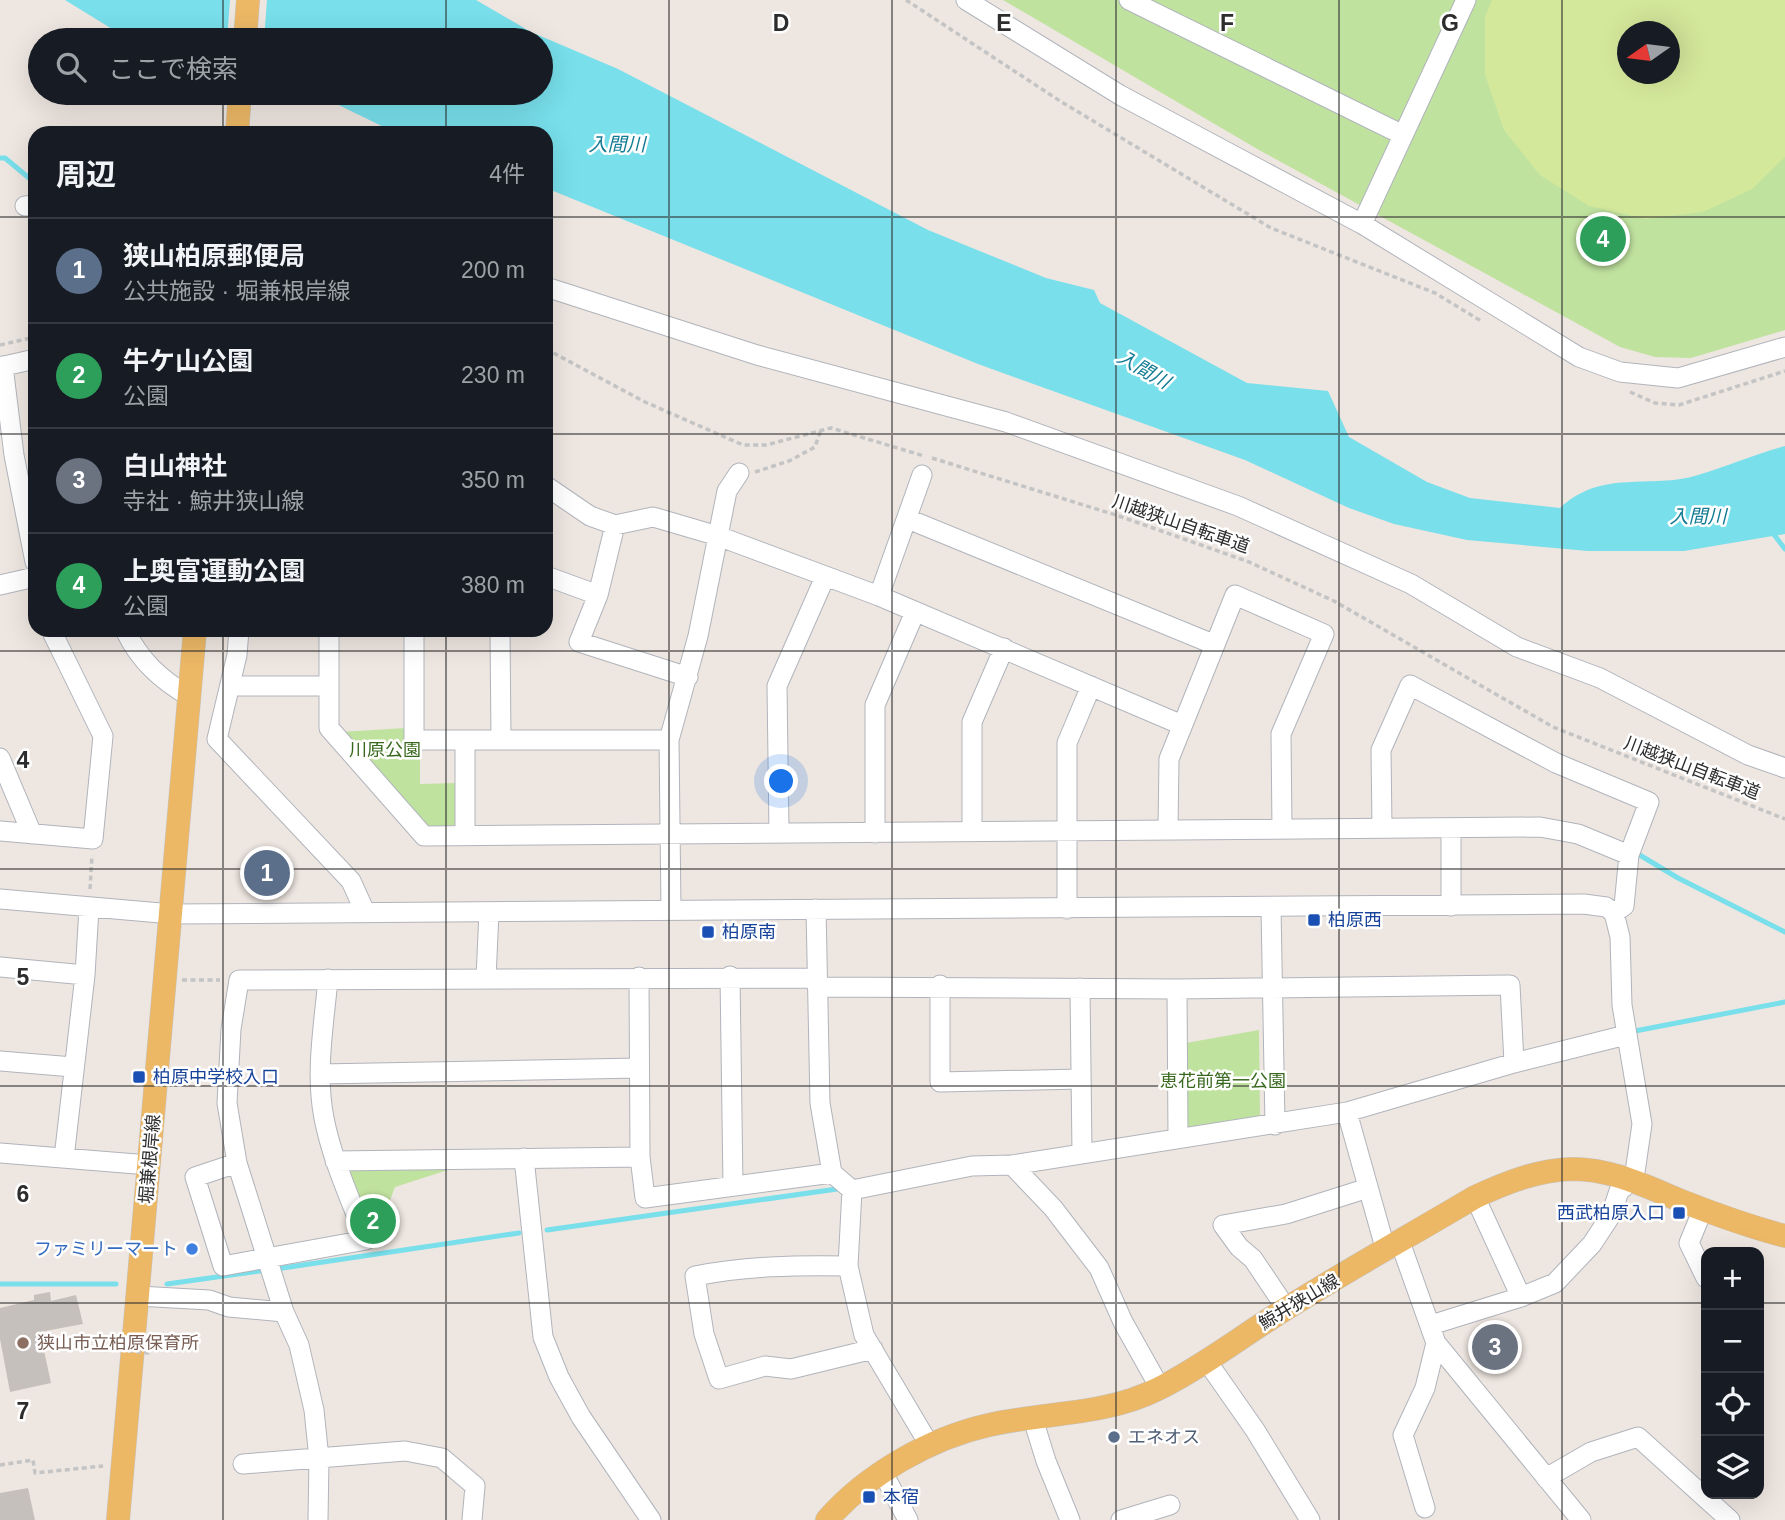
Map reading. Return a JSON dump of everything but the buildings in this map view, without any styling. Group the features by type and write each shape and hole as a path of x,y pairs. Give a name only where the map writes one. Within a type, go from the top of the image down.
{"main road":[{"path":"246,28 248,0"},
{"path":"238,126 239,105"},
{"name":"堀兼根岸線","path":"118,1520 194,637"},
{"name":"鯨井狭山線","path":"827,1520 855,1491 930,1446 990,1425 1104,1408 1160,1388 1286,1308 1475,1196 1505,1183 1544,1172 1572,1169 1601,1172 1634,1179 1703,1209 1785,1236"}],"street":[{"path":"966,0 1120,95 1362,224 1579,357 1620,372 1678,378 1785,347"},
{"path":"1129,0 1403,135"},
{"path":"1362,224 1466,0"},
{"path":"553,289 757,355 1006,422 1238,506 1411,584 1517,647 1600,678 1748,755 1785,768"},
{"path":"28,360 1,366 28,526"},
{"path":"671,910 669,740 688,677 727,491 739,473"},
{"path":"879,596 922,475"},
{"path":"553,491 590,516 615,525 653,517 718,536 879,596 1182,725"},
{"path":"908,519 1213,644"},
{"path":"615,525 598,595 579,642 688,677"},
{"path":"779,832 777,686 825,577"},
{"path":"0,585 28,579"},
{"path":"553,579 598,595"},
{"path":"1168,828 1169,759 1234,595 1324,634 1281,734 1282,829"},
{"path":"875,833 875,705 915,612"},
{"path":"0,831 93,839 103,736 60,637"},
{"path":"128,637 134,649 162,680 190,697"},
{"path":"238,637 217,740 351,881 365,912"},
{"path":"329,637 329,728 424,836 1168,828 1557,828 1629,855"},
{"path":"414,637 414,740 669,740"},
{"path":"500,637 501,740"},
{"path":"972,831 972,723 1004,648"},
{"path":"1382,828 1381,750 1410,685 1556,763 1648,802 1629,855 1623,906 1614,914"},
{"path":"230,686 329,686"},
{"path":"1067,909 1067,743 1091,686"},
{"path":"465,741 465,834"},
{"path":"0,758 32,834"},
{"path":"1451,828 1451,906"},
{"path":"0,899 172,914 1584,904 1606,907 1614,914 1620,937 1626,1035 1640,1099 1642,1124 1634,1179 1619,1191 1611,1215 1569,1272 1555,1283 1434,1334"},
{"path":"64,1158 86,975 89,908"},
{"path":"1271,908 1275,1125"},
{"path":"816,909 820,1103 832,1172 852,1190"},
{"path":"486,978 489,912"},
{"path":"0,967 86,975"},
{"path":"318,1520 319,1459 314,1410 299,1345 284,1312 237,1163 227,1103 232,1029 239,980 730,976 817,982 1080,988 1510,985 1514,1063"},
{"path":"730,976 733,1186"},
{"path":"639,977 640,1157 645,1198 832,1172"},
{"path":"237,1163 195,1177 223,1265 271,1267 366,1240 335,1161 324,1117 320,1074 328,979"},
{"path":"940,985 940,1082 1081,1079"},
{"path":"1080,988 1082,1153"},
{"path":"1177,989 1178,1137"},
{"path":"852,1190 972,1166 1012,1165 1347,1112 1514,1063 1626,1035"},
{"path":"0,1061 73,1067"},
{"path":"320,1074 639,1068"},
{"path":"1347,1112 1368,1188 1434,1334 1545,1478 1581,1520"},
{"path":"0,1153 149,1165"},
{"path":"524,1157 543,1337 559,1377 581,1417 650,1520"},
{"path":"335,1161 640,1157"},
{"path":"1012,1165 1053,1208 1100,1269 1123,1322 1160,1388"},
{"path":"1286,1308 1253,1259 1239,1247 1223,1225 1286,1214 1368,1188"},
{"path":"852,1190 848,1266 864,1335 930,1446"},
{"path":"1475,1196 1521,1297"},
{"path":"1701,1268 1689,1243 1703,1209"},
{"path":"848,1266 770,1266 695,1276 704,1334 719,1379 765,1366 791,1369 873,1349"},
{"path":"138,1296 209,1300 229,1307 284,1312"},
{"path":"1425,1508 1403,1435 1425,1388 1434,1334"},
{"path":"1206,1360 1255,1430 1310,1520"},
{"path":"1033,1419 1045,1461 1070,1520"},
{"path":"1545,1478 1591,1452 1637,1437 1730,1520"},
{"path":"243,1465 405,1451 442,1458 475,1486 472,1520"},
{"path":"883,1474 908,1520"},
{"path":"1121,1520 1170,1505"}],"path":[{"path":"906,0 1060,101 1270,228 1435,293 1490,326"},
{"path":"0,345 28,339"},
{"name":"川越狭山自転車道","path":"553,353 645,402 743,445 766,445 821,429 841,430 1057,497 1249,562 1334,601 1553,727 1676,778 1785,818"},
{"path":"1619,387 1655,402 1679,405 1785,371"},
{"path":"739,473 762,472 816,447 821,429"},
{"path":"89,908 93,839"},
{"path":"166,980 239,980"},
{"path":"118,1350 150,1353"},
{"path":"0,1465 33,1460 35,1474 123,1465"}],"green space":[{"path":"1003,0 1785,0 1785,330 1691,358 1655,357 1620,347 1259,150"},
{"path":"1492,0 1785,0 1785,157 1752,189 1703,212 1646,219 1589,206 1540,175 1504,130 1485,75 1485,17"},
{"name":"川原公園","path":"406,728 405,754 420,754 420,784 455,783 455,825 426,827 341,732"},
{"name":"恵花前第一公園","path":"1259,1030 1260,1118 1186,1130 1186,1043"},
{"path":"355,1166 454,1168 395,1187 373,1244 349,1174"}],"water":[{"name":"入間川","path":"65,0 476,0 524,28 110,28"},
{"name":"入間川","path":"553,41 618,69 928,230 1046,278 1094,290 1100,303 1247,383 1328,391 1349,437 1427,482 1470,498 1560,508 1593,488 1627,482 1680,479 1785,446 1785,534 1684,551 1588,551 1467,540 1394,524 1349,508 1245,460 978,364 553,191 553,126 382,126 339,105 553,105"}],"pier":[{"path":"230,0 267,0 265,28 228,28"}],"waterway":[{"path":"0,158 5,158 28,177"},
{"path":"1772,532 1785,549"},
{"path":"1638,854 1678,878 1785,932"},
{"path":"1635,1031 1785,1002"},
{"path":"547,1230 837,1189"},
{"path":"276,1269 519,1233"},
{"path":"167,1284 267,1270"},
{"path":"0,1284 116,1284"}],"place":[{"name":"上奥富運動公園","path":"1603,239"},
{"name":"狭山柏原郵便局","path":"267,873"},
{"name":"柏原西","path":"1314,920"},
{"name":"柏原南","path":"708,932"},
{"name":"柏原中学校入口","path":"139,1077"},
{"name":"西武柏原入口","path":"1679,1213"},
{"name":"牛ケ山公園","path":"373,1221"},
{"name":"ファミリーマート","path":"192,1249"},
{"name":"狭山市立柏原保育所","path":"23,1343"},
{"name":"白山神社","path":"1495,1347"},
{"name":"エネオス","path":"1114,1437"},
{"name":"本宿","path":"869,1497"}]}
